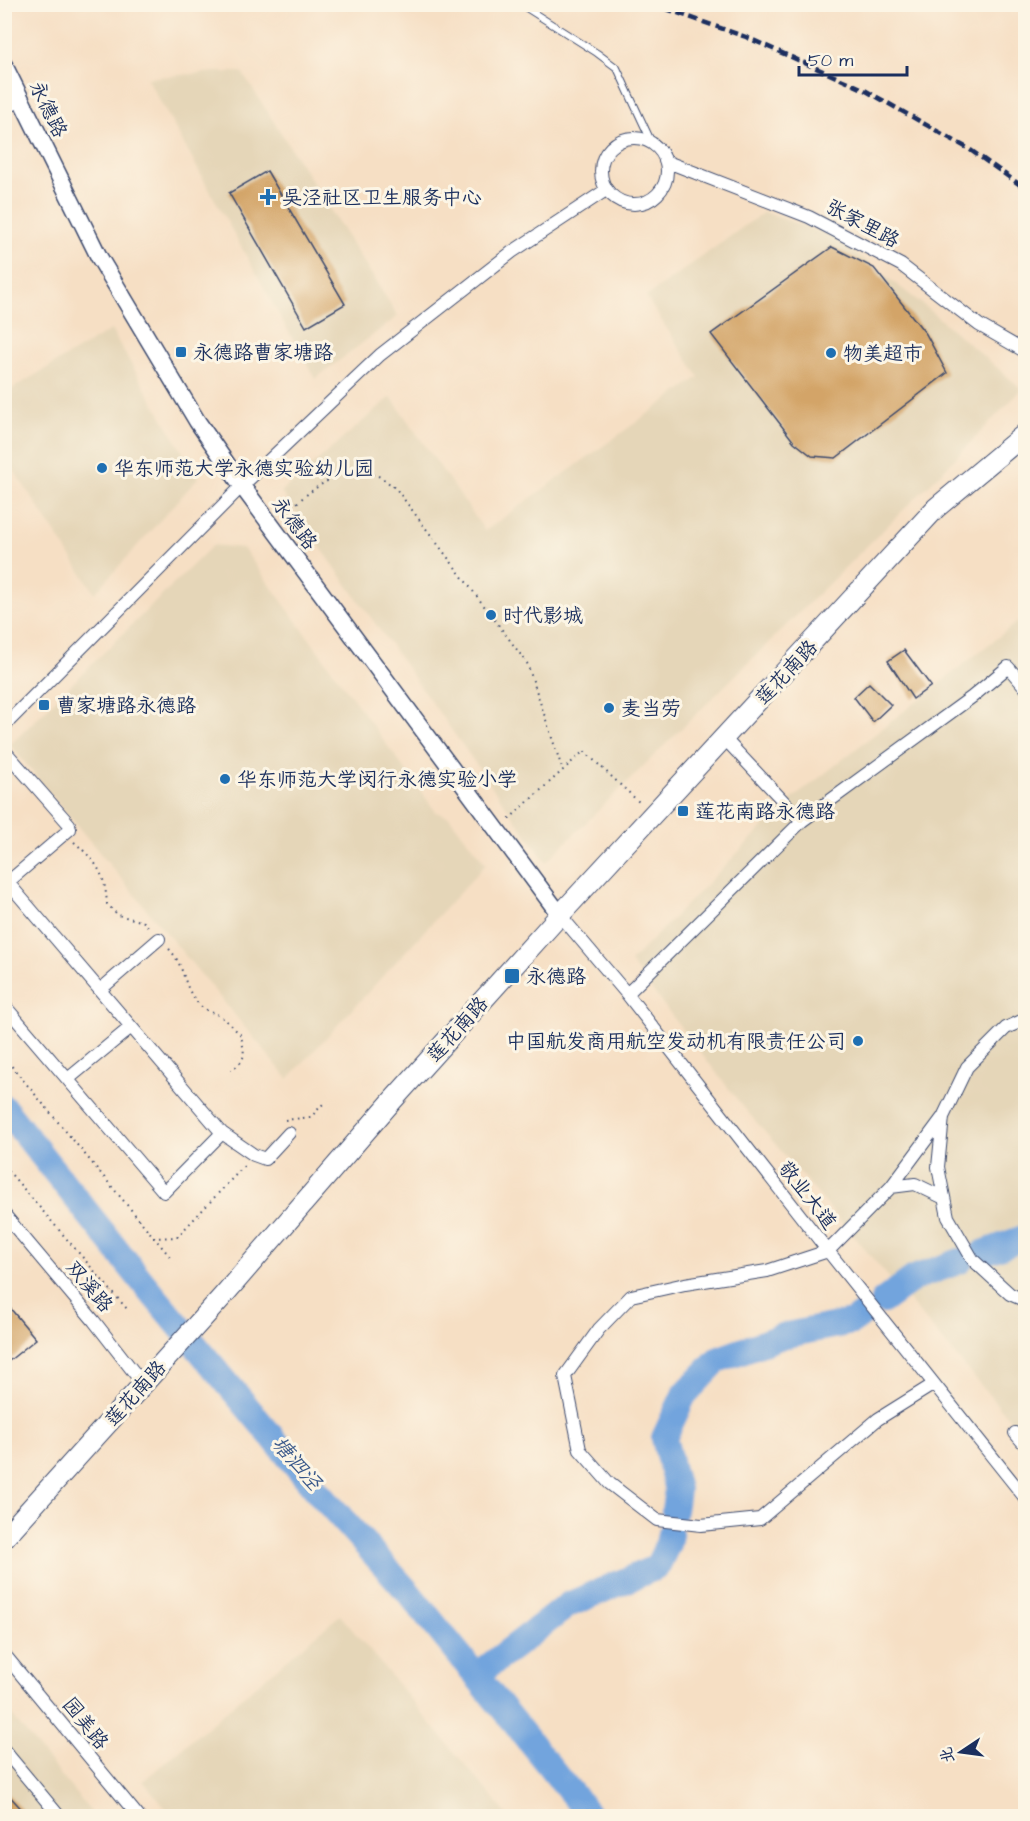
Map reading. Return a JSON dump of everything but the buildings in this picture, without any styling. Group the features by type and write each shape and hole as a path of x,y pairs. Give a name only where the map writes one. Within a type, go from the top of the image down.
{"main road":[{"name":"莲花南路","path":"4,1538 222,1297 392,1101 560,915 936,508 1026,433"}],"street":[{"name":"永德路","path":"4,65 99,257 197,421 272,527 560,915"},
{"path":"4,108 21,101"},
{"path":"630,138 652,143 660,151 667,172 660,192 642,204 632,205 613,197 601,179 600,168 610,148 619,141 630,138"},
{"name":"张家里路","path":"665,161 809,217 891,260 979,325 1026,352"},
{"path":"4,726 242,486 380,355 512,252 606,189"},
{"path":"627,994 802,821 972,696 1008,666 1026,688"},
{"path":"724,738 802,821"},
{"path":"4,750 69,824 70,829 6,880 222,1133 254,1155 265,1159 284,1129"},
{"name":"敬业大道","path":"560,915 627,994 1026,1499"},
{"path":"100,990 159,939"},
{"path":"4,1005 164,1192 222,1133"},
{"path":"934,1384 878,1419 760,1519 701,1525 657,1520 609,1484 580,1450 565,1376 599,1329 631,1296 685,1284 767,1271 828,1251 891,1187 943,1118 966,1067 1005,1028 1026,1018"},
{"path":"68,1079 131,1027"},
{"path":"943,1118 938,1167 948,1217 973,1260 1010,1294 1026,1300"},
{"path":"891,1187 915,1185 944,1198"},
{"name":"双溪路","path":"4,1214 87,1312 143,1384"},
{"path":"1015,1433 1026,1446"},
{"name":"园美路","path":"4,1654 138,1816"},
{"path":"4,1750 59,1816"}],"lane":[{"path":"520,4 617,68 652,143"}],"path":[{"path":"272,527 291,508 321,486 349,472 377,475 397,490 527,663 563,771"},
{"path":"497,830 584,751 653,816"},
{"path":"4,1057 172,1259"},
{"path":"284,1129 286,1118 311,1117 323,1104"},
{"path":"153,1238 177,1237 254,1155"},
{"path":"4,1166 127,1309"},
{"path":"96,1305 111,1291"}],"shaded area":[{"name":"吴泾社区卫生服务中心","path":"242,72 398,316 315,379 147,78"},
{"path":"764,212 835,237 922,304 1022,389 943,471 546,862 281,492 391,397 485,531 699,377 646,297"},
{"name":"华东师范大学永德实验幼儿园","path":"111,330 198,478 95,593 5,457 5,393"},
{"name":"华东师范大学闵行永德实验小学","path":"213,545 243,548 436,812 449,817 486,864 288,1079 10,745"},
{"name":"中国航发商用航空发动机有限责任公司","path":"1025,616 1025,1437 740,1103 630,962 786,804"},
{"path":"340,1615 508,1816 172,1816 143,1781"},
{"path":"5,1707 94,1816 5,1816"}],"waterway":[{"name":"塘泗泾","path":"4,1108 145,1285 319,1493 408,1592 590,1816"},
{"path":"983,1253 1026,1237"},
{"path":"883,1301 914,1278 960,1261"},
{"path":"674,1510 677,1490 664,1438 684,1395 717,1360 782,1336 852,1322 863,1314"},
{"path":"476,1676 568,1605 657,1567 668,1544 670,1534"}],"railway":[{"path":"652,4 746,37 861,88 969,149 1026,189"}],"place":[{"name":"吴泾社区卫生服务中心","path":"268,197"},
{"name":"永德路曹家塘路","path":"181,352"},
{"name":"物美超市","path":"831,353"},
{"name":"华东师范大学永德实验幼儿园","path":"102,468"},
{"name":"时代影城","path":"491,615"},
{"name":"曹家塘路永德路","path":"44,705"},
{"name":"麦当劳","path":"609,708"},
{"name":"华东师范大学闵行永德实验小学","path":"225,779"},
{"name":"莲花南路永德路","path":"683,811"},
{"name":"永德路","path":"512,976"},
{"name":"中国航发商用航空发动机有限责任公司","path":"858,1041"}]}
